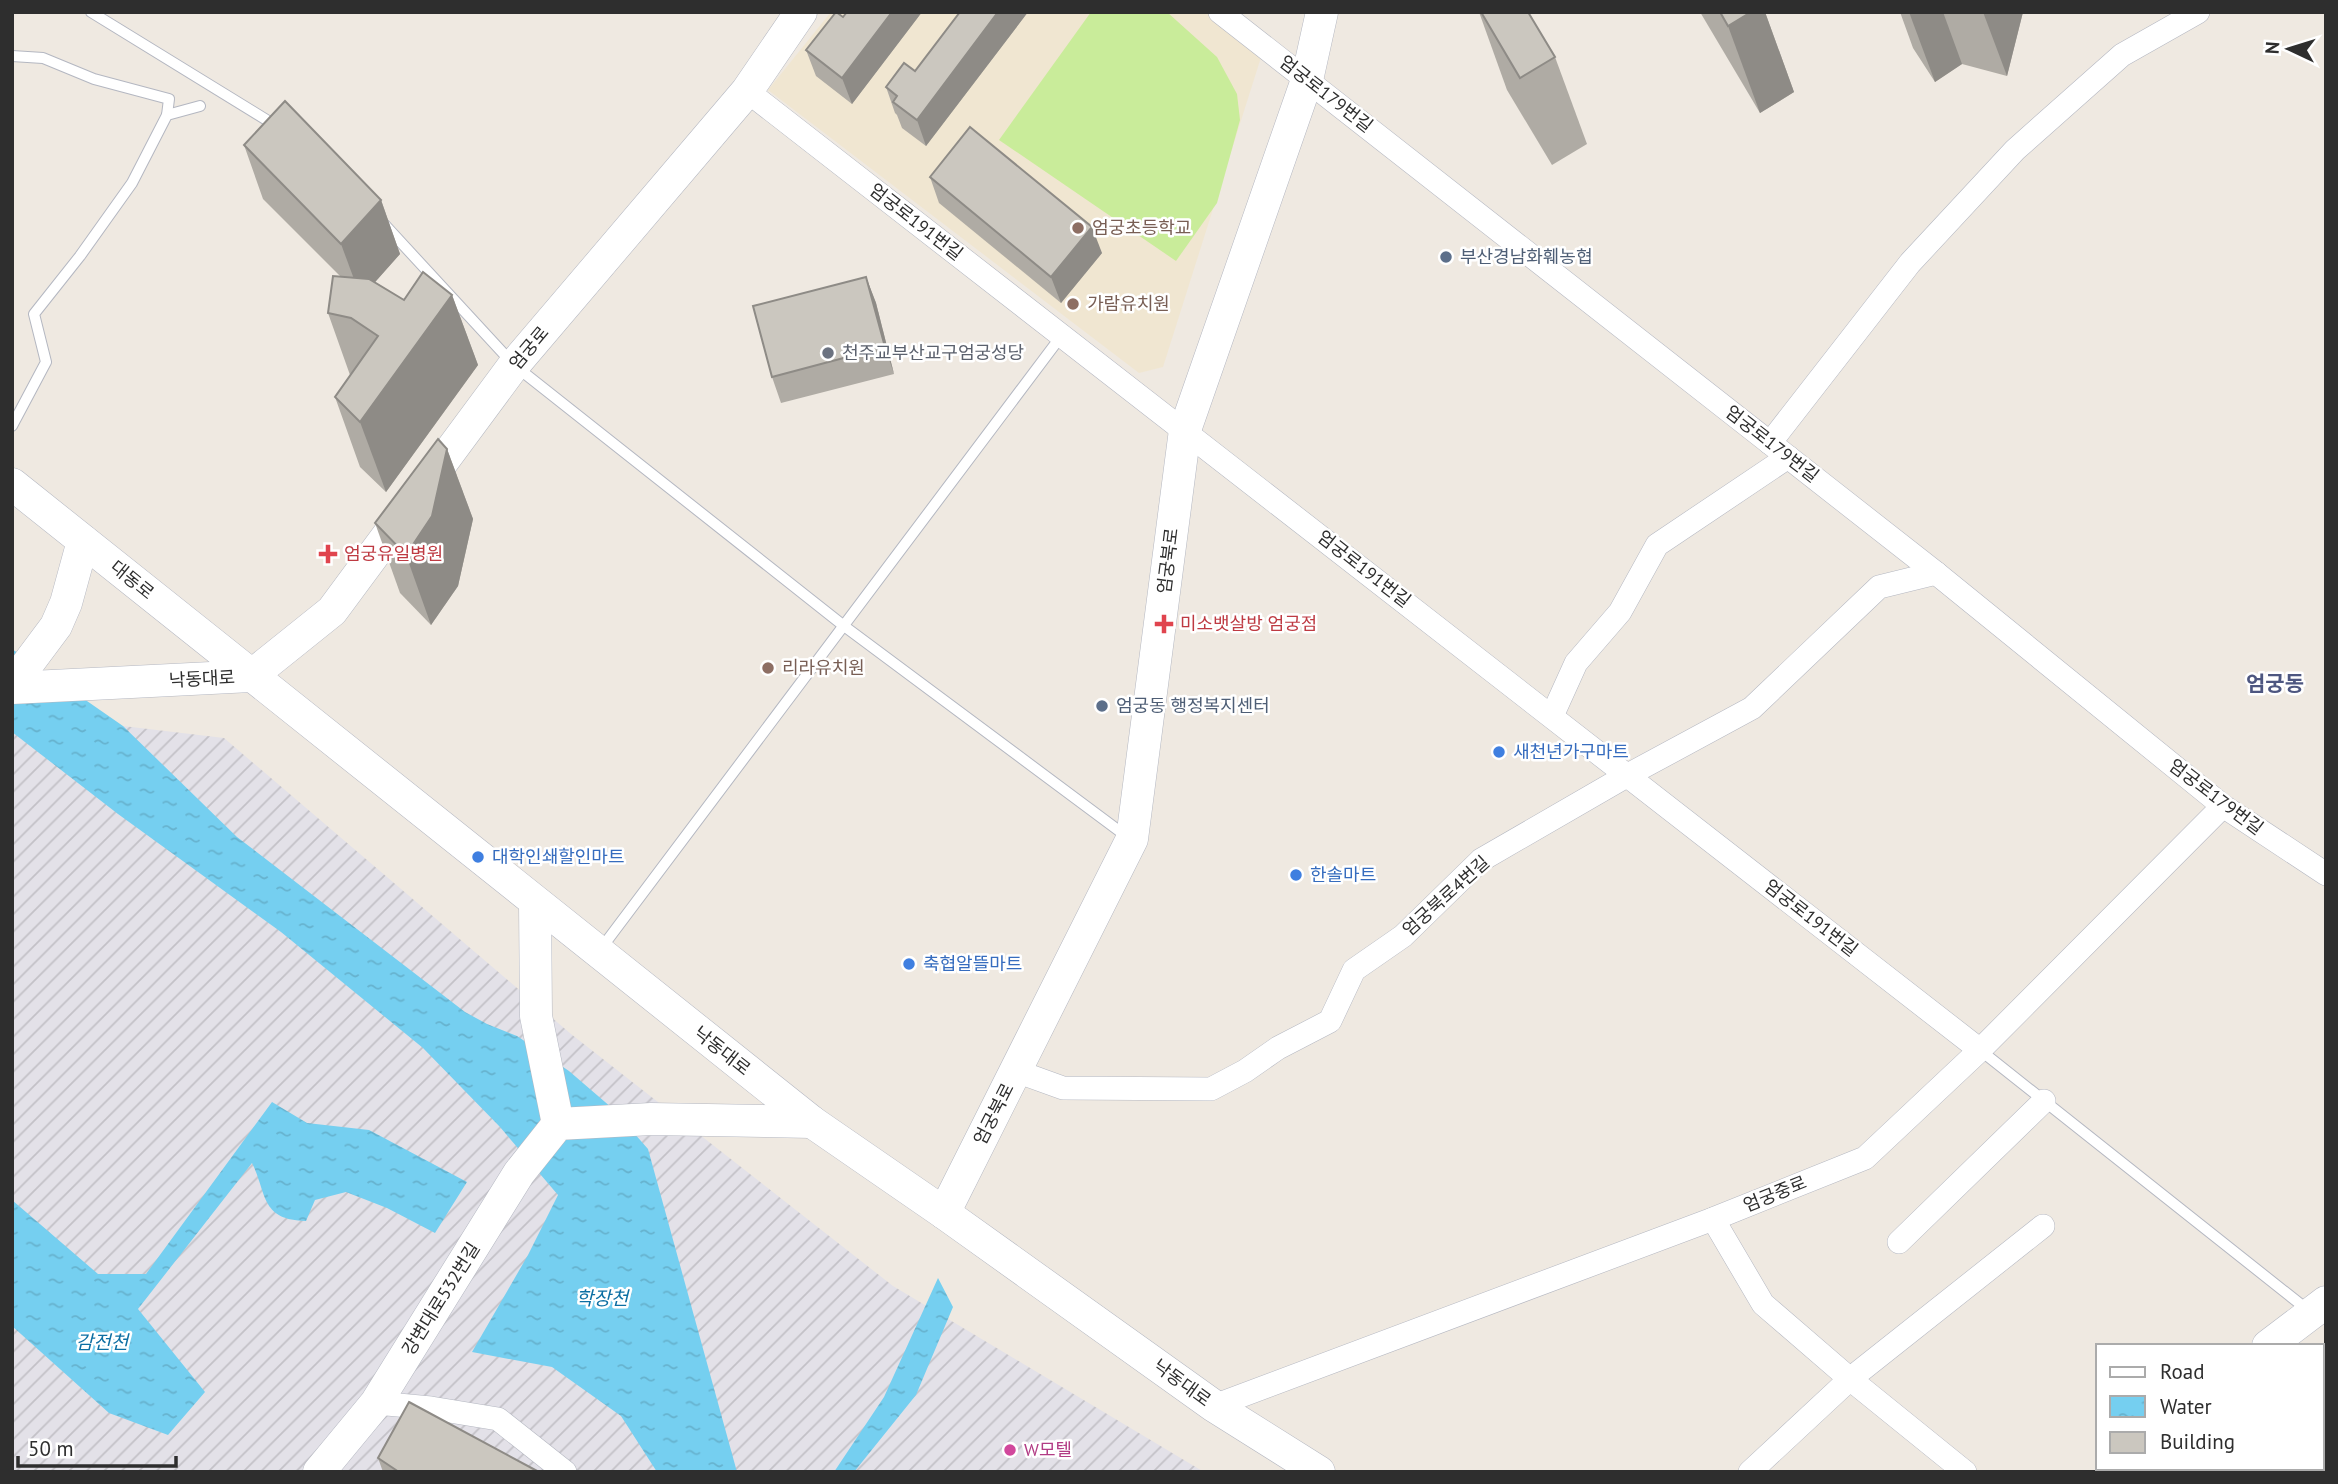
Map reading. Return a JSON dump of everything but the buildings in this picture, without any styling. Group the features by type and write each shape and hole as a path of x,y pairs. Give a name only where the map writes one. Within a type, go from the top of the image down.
{"street":[{"name":"엄궁로","path":"251,676 332,611 514,365 747,91 802,12"},
{"name":"엄궁로179번길","path":"1220,12 1936,573 2224,806 2326,874"},
{"name":"엄궁북로","path":"944,1213 1132,839 1185,430 1307,80 1322,12"},
{"path":"1552,716 1576,663 1620,612 1657,545 1779,450 1910,263 2015,150 2122,55 2198,12"},
{"name":"엄궁로191번길","path":"747,91 1980,1050"},
{"name":"대동로","path":"12,484 251,676"},
{"path":"12,687 56,625 66,603 83,541"},
{"name":"엄궁북로4번길","path":"1016,1071 1063,1088 1210,1089 1245,1071 1278,1048 1330,1021 1353,970 1403,936 1481,860 1628,775 1752,708 1879,587 1936,573"},
{"name":"낙동대로","path":"12,687 123,684 251,676 812,1122 1214,1406 1319,1472"},
{"name":"엄궁중로","path":"1214,1406 1713,1219 1865,1158 1980,1050 2224,806"},
{"path":"534,902 536,1016 558,1124 651,1119 812,1122"},
{"path":"1899,1242 2044,1101"},
{"name":"강변대로532번길","path":"319,1472 376,1403 519,1173 558,1124"},
{"path":"1713,1219 1763,1304 1965,1472"},
{"path":"1750,1472 1850,1379 2043,1226"},
{"path":"2271,1344 2318,1307"},
{"path":"376,1403 431,1408 498,1419 565,1472"}],"lane":[{"path":"91,12 293,136"},
{"path":"12,55 43,58 94,79 169,99 167,115 132,183 34,314 46,362 12,426"},
{"path":"167,115 200,106"},
{"path":"373,212 514,365 844,626 1132,839"},
{"path":"599,953 1062,335"},
{"path":"1980,1050 2318,1307"}],"shaded area":[{"name":"엄궁초등학교","path":"831,12 1212,12 1263,51 1163,367 1139,373 768,90"},
{"path":"123,726 224,738 571,1034 893,1286 1204,1472 12,1472 12,733"}],"green space":[{"path":"1091,12 1167,12 1217,57 1237,94 1240,120 1217,203 1176,261 999,140"}],"water":[{"name":"학장천","path":"12,649 123,726 237,837 465,1012 517,1036 569,1071 612,1108 648,1149 737,1472 657,1472 621,1416 552,1367 472,1352 528,1255 558,1195 500,1127 423,1048 281,932 118,814 12,732"},
{"name":"감전천","path":"272,1102 307,1123 369,1130 467,1182 435,1233 387,1208 346,1192 315,1200 306,1221 280,1216 267,1203 252,1163 138,1309 205,1392 168,1435 109,1413 12,1326 12,1200 98,1274 146,1274"},
{"path":"938,1278 953,1307 916,1395 854,1472 834,1472 884,1397"}],"place":[{"name":"엄궁초등학교","path":"1078,228"},
{"name":"부산경남화훼농협","path":"1446,257"},
{"name":"가람유치원","path":"1073,304"},
{"name":"천주교부산교구엄궁성당","path":"828,353"},
{"name":"엄궁유일병원","path":"328,554"},
{"name":"미소뱃살방 엄궁점","path":"1164,624"},
{"name":"리라유치원","path":"768,668"},
{"name":"엄궁동 행정복지센터","path":"1102,706"},
{"name":"새천년가구마트","path":"1499,752"},
{"name":"대학인쇄할인마트","path":"478,857"},
{"name":"한솔마트","path":"1296,875"},
{"name":"축협알뜰마트","path":"909,964"},
{"name":"W모텔","path":"1010,1450"}],"district":[{"name":"엄궁동","path":"2275,684"}]}
